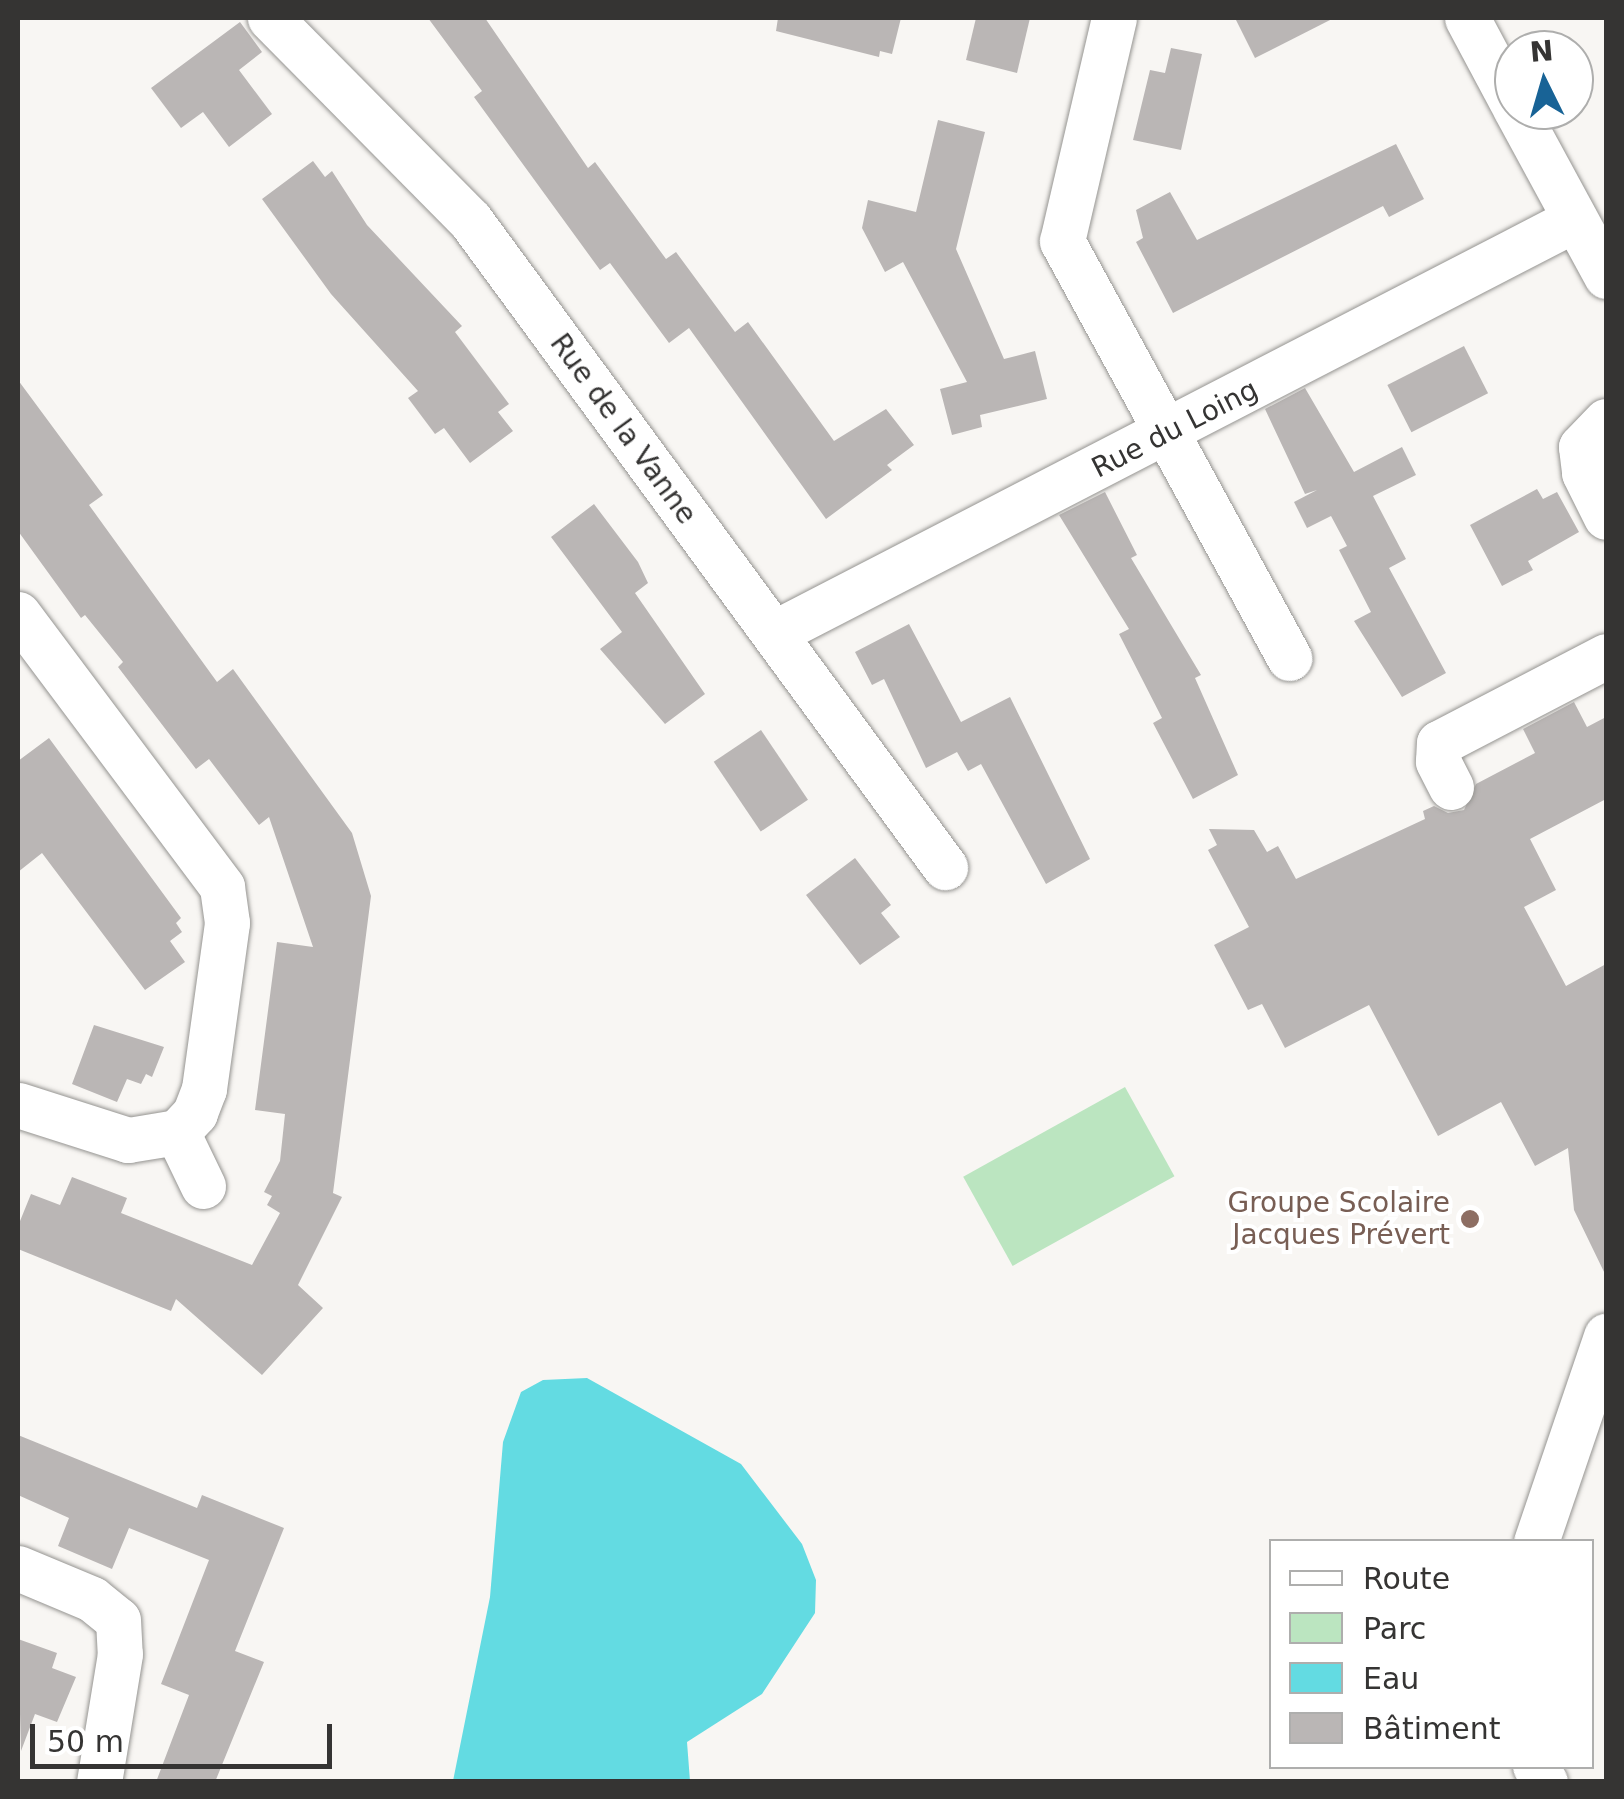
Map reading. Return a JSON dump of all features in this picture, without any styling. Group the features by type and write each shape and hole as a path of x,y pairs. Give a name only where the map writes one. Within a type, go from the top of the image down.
{"street":[{"name":"Rue de la Vanne","path":"270,18 470,220 945,866"},
{"path":"1114,18 1062,241 1289,658"},
{"path":"1467,18 1494,69"},
{"path":"1527,130 1606,276"},
{"name":"Rue du Loing","path":"774,633 1574,220"},
{"path":"1606,421 1581,447 1584,473 1606,517"},
{"path":"18,614 222,887 227,923 204,1089 195,1113 176,1132 128,1140 18,1105"},
{"path":"1451,787 1438,761 1439,743 1606,656"},
{"path":"176,1132 203,1186"},
{"path":"1537,1539 1606,1336"},
{"path":"18,1568 92,1599 118,1620 120,1654 99,1782"}],"green space":[{"path":"1125,1087 1174,1176 1013,1266 963,1177"}],"water":[{"path":"587,1378 741,1464 802,1544 816,1580 815,1613 762,1694 687,1742 690,1781 453,1781 490,1597 503,1442 521,1392 543,1380"}],"building":[{"path":"428,18 485,18 588,168 595,162 666,259 676,252 735,332 748,322 834,441 886,409 914,445 887,465 892,470 826,519 689,328 669,343 610,263 600,270 474,97 482,91"},
{"path":"778,18 901,18 892,54 880,51 879,57 776,31"},
{"path":"976,18 1030,18 1017,73 966,60"},
{"path":"1235,18 1334,18 1255,58"},
{"path":"240,22 262,52 239,70 272,114 229,147 203,112 181,128 151,88"},
{"path":"1171,48 1202,54 1181,150 1133,140 1150,70 1165,73"},
{"path":"938,120 985,132 956,249 1004,359 1035,351 1047,399 980,415 982,427 952,435 940,389 967,382 903,262 885,272 862,228 868,200 916,212"},
{"path":"1396,144 1424,199 1389,217 1383,206 1173,313 1136,242 1143,238 1136,210 1170,192 1197,240"},
{"path":"313,161 325,177 332,171 367,225 462,326 455,332 509,404 498,412 513,431 470,463 444,428 435,434 408,398 418,391 331,294 262,199"},
{"path":"1464,346 1488,393 1411,432 1387,385"},
{"path":"18,380 103,495 89,505 217,682 233,669 352,833 371,896 333,1193 342,1197 298,1285 323,1308 262,1375 176,1299 171,1311 18,1249 18,1226 31,1194 60,1205 72,1177 127,1198 121,1213 252,1265 280,1213 267,1205 272,1196 264,1192 280,1161 285,1114 255,1110 277,942 313,947 269,817 259,825 209,759 196,769 118,667 123,662 85,615 81,618 18,531"},
{"path":"1305,388 1354,472 1402,447 1416,475 1373,496 1406,559 1389,568 1446,673 1402,697 1354,621 1371,612 1339,550 1347,546 1331,516 1307,528 1294,502 1317,490 1305,494 1265,409"},
{"path":"1537,489 1543,499 1557,492 1579,532 1528,561 1533,570 1502,586 1470,525"},
{"path":"1105,492 1137,555 1131,558 1201,675 1195,678 1238,775 1193,799 1153,723 1162,718 1119,634 1129,629 1059,515"},
{"path":"594,504 638,562 648,583 635,593 705,694 665,724 600,649 622,632 551,537"},
{"path":"909,624 961,722 1010,697 1090,859 1046,884 981,764 968,771 957,752 926,768 884,679 872,685 855,652"},
{"path":"1574,702 1587,727 1606,717 1606,799 1530,839 1556,890 1524,907 1566,986 1606,964 1606,1276 1574,1210 1568,1148 1535,1166 1501,1102 1438,1136 1369,1005 1285,1048 1262,1004 1248,1010 1214,945 1249,927 1208,850 1217,845 1209,829 1254,830 1267,852 1278,846 1296,879 1425,819 1423,811 1434,806 1448,813 1464,810 1476,784 1535,753 1523,729"},
{"path":"761,730 808,800 761,832 714,762"},
{"path":"49,738 181,918 176,923 182,932 170,941 185,962 145,990 42,853 18,872 18,761"},
{"path":"855,858 891,905 881,913 900,937 860,965 806,895"},
{"path":"94,1025 164,1047 152,1077 146,1074 141,1084 127,1079 117,1102 72,1084"},
{"path":"18,1435 197,1508 202,1495 284,1528 235,1651 264,1662 215,1782 156,1782 189,1695 161,1684 209,1560 129,1528 112,1569 58,1546 69,1518 18,1495"},
{"path":"18,1639 57,1653 52,1668 76,1677 57,1722 35,1714 21,1751"}],"place":[{"name":"Groupe Scolaire Jacques Prévert","path":"1470,1219"}]}
